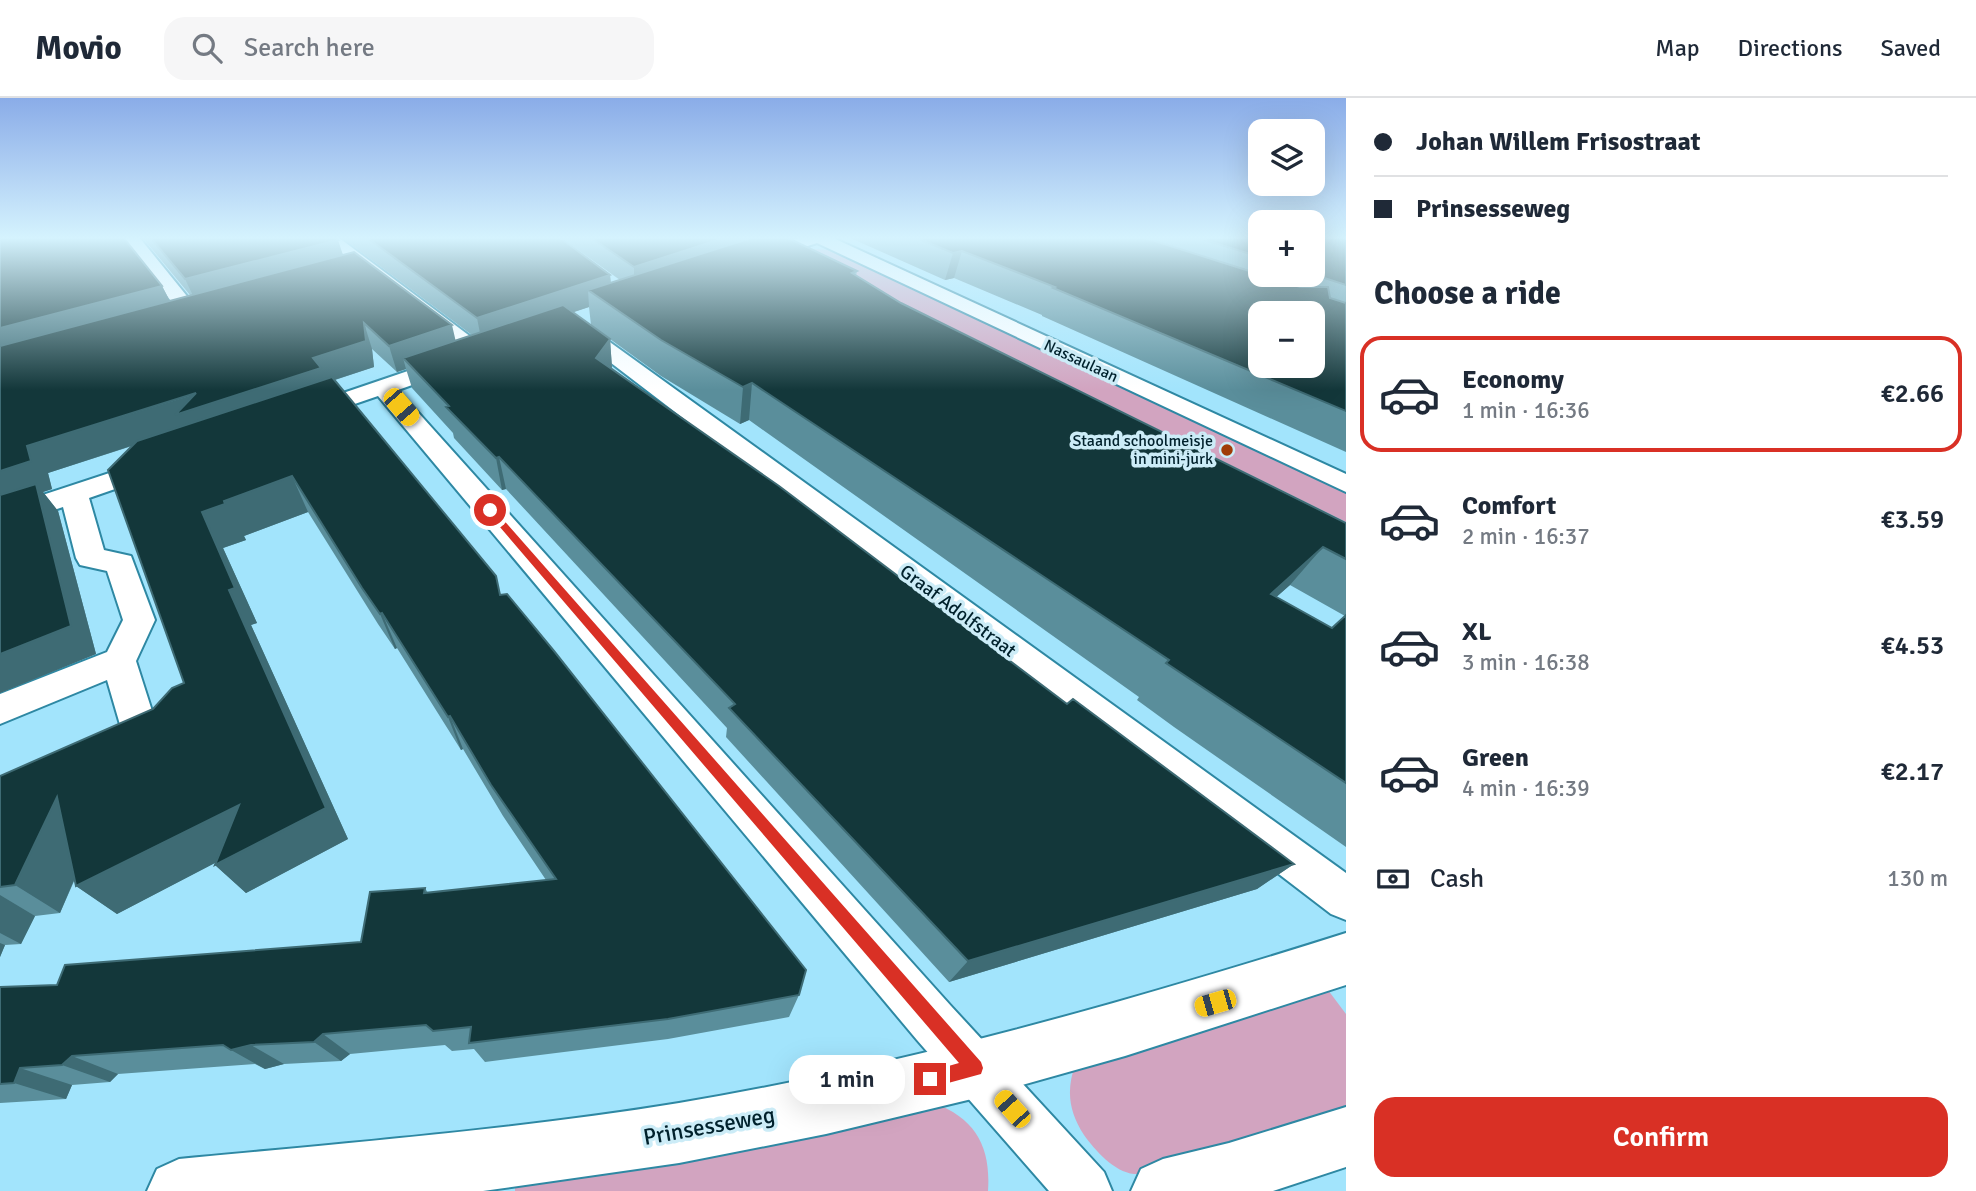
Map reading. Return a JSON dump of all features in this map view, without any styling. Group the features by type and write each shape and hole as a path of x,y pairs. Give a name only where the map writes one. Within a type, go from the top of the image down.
{"street":[{"path":"166,322 198,313 176,288"},
{"path":"395,288 479,354"},
{"name":"Nassaulaan","path":"897,288 1346,484"},
{"name":"Graaf Adolfstraat","path":"571,322 1346,899"},
{"path":"292,419 504,345"},
{"path":"383,387 1085,1191"},
{"path":"0,519 174,459"},
{"path":"74,494 91,558 120,563 139,620 120,661 142,736 94,757"},
{"path":"0,709 120,661"},
{"name":"Prinsesseweg","path":"179,1191 506,1157 748,1121 975,1068 1215,1003 1346,959"},
{"path":"1163,1191 1346,1137"}],"shaded area":[{"path":"872,288 913,288 1346,491 1346,522"},
{"path":"1325,986 1346,1014 1346,1115 1138,1174 1112,1165 1084,1135 1070,1101 1070,1084 1075,1065"},
{"path":"934,1103 961,1117 978,1136 987,1161 988,1191 515,1191 515,1181"}],"building":[{"path":"0,288 154,288 0,328"},
{"path":"218,288 402,288 452,325 389,346 364,323 366,341 313,358 321,368 175,415 196,393 27,446 31,461 0,471 0,346"},
{"path":"436,288 570,288 477,318"},
{"path":"877,288 901,303 1346,523 1346,559 1323,547 1271,594 1332,628 1346,615 1346,783 1166,663 1169,660 752,383 743,387 661,340 588,290"},
{"path":"1053,288 1328,288 1330,298 1346,303 1346,411 1267,378 1325,378 1325,301 1248,301 1248,370"},
{"path":"563,305 610,339 596,358 779,486 1067,704 1073,699 1294,864 968,961 729,708 735,704 499,457 496,458 446,407 449,406 403,358"},
{"path":"332,377 496,576 500,595 507,594 554,651 806,970 799,995 668,1019 469,1043 471,1027 433,1031 426,1025 323,1034 314,1042 251,1045 231,1050 223,1045 72,1056 62,1065 20,1068 14,1083 0,1084 0,987 57,985 65,965 361,942 370,892 425,888 424,893 556,879 491,785 450,716 448,717 382,613 380,614 362,588 292,476 202,512 235,588 229,590 326,808 215,865 239,805 76,886 57,797 15,885 0,887 0,776 153,709 172,688 184,683 108,470 137,441"},
{"path":"36,484 71,626 0,654 0,495"}],"place":[{"name":"Staand schoolmeisje in mini-jurk","path":"1227,450"}],"route":[{"path":"490,510 975,1068 930,1079"}]}
